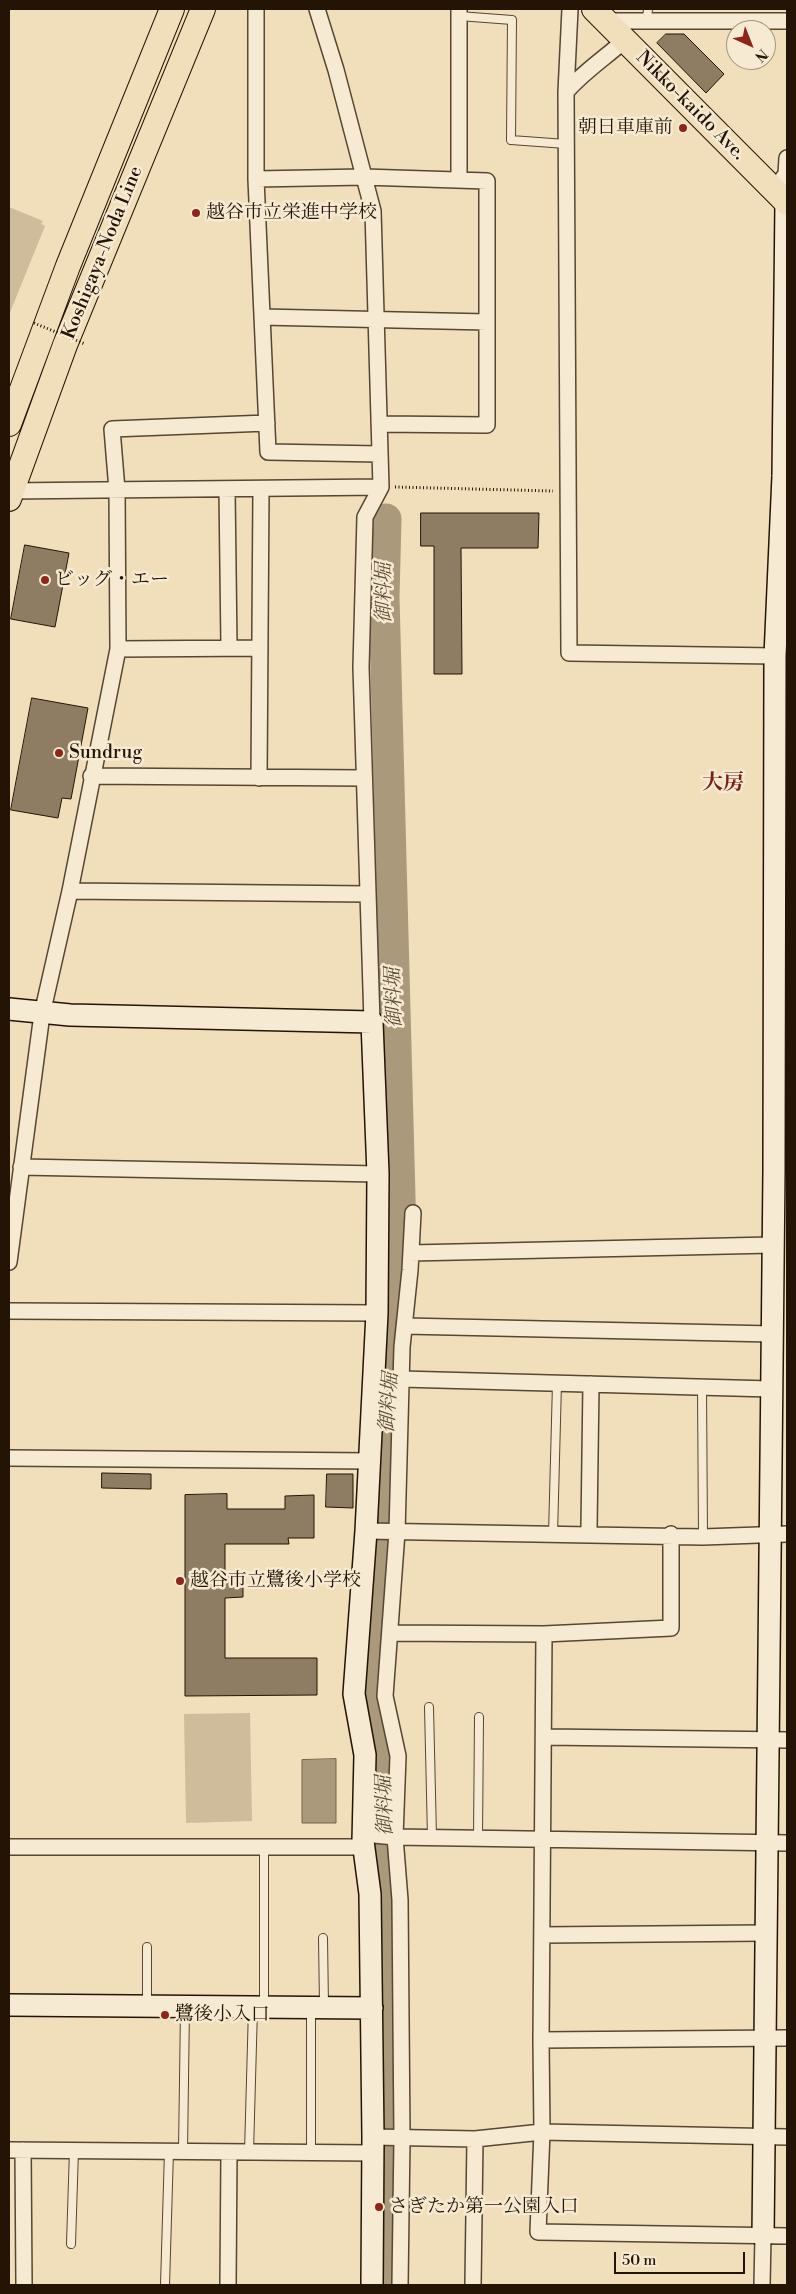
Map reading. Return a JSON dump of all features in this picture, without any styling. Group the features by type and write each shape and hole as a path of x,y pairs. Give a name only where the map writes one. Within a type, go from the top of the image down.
{"main road":[{"name":"Koshigaya-Noda Line","path":"9,424 68,266 172,9"},
{"name":"Koshigaya-Noda Line","path":"10,494 65,345 203,9"},
{"name":"Nikko-kaido Ave.","path":"600,15 782,198"}],"street":[{"path":"256,9 256,178 268,452 380,454"},
{"path":"317,9 336,70 373,212 382,487 365,517 361,667 378,1174 377,1313 369,1531 354,1694 365,1755 370,1894 375,2143 372,2285"},
{"path":"570,9 566,92 569,653 775,656"},
{"path":"459,12 459,179"},
{"path":"600,15 647,15 787,21"},
{"path":"566,92 581,75 608,56 625,40"},
{"path":"762,2285 766,1844 777,1740 779,1535 771,1389 777,1235 781,926 775,656 781,626 785,476 786,323 782,198 787,158"},
{"path":"256,178 364,177 487,181 487,425 379,424"},
{"path":"262,317 487,322"},
{"path":"9,1262 42,1014 70,890 91,776 118,648 117,490 112,428 266,423"},
{"path":"10,494 117,490 382,487"},
{"path":"259,778 261,489"},
{"path":"227,490 230,647"},
{"path":"118,648 260,648"},
{"path":"91,776 364,778"},
{"path":"70,890 368,894"},
{"path":"9,1009 42,1014 372,1022"},
{"path":"21,1167 378,1174"},
{"path":"400,2285 400,1900 393,1837 398,1756 385,1696 390,1633 401,1379 411,1253 412,1213"},
{"path":"411,1253 777,1235"},
{"path":"9,1311 377,1313"},
{"path":"405,1326 772,1334"},
{"path":"401,1379 771,1389"},
{"path":"589,1528 591,1384"},
{"path":"9,1458 371,1460"},
{"path":"369,1531 553,1535 671,1534 703,1537 779,1535"},
{"path":"390,1633 544,1634 671,1628 671,1534"},
{"path":"544,1634 542,2132 538,2232 787,2236"},
{"path":"545,1738 777,1740"},
{"path":"9,1847 264,1846 393,1837 787,1843"},
{"path":"542,1935 765,1933"},
{"path":"9,2005 372,2008"},
{"path":"541,2040 787,2038"},
{"path":"24,2285 16,2150 311,2153 399,2138 475,2139 542,2132 787,2137"},
{"path":"473,2285 475,2139"},
{"path":"228,2285 229,2152"}],"lane":[{"path":"459,12 512,20 512,140 566,144"},
{"path":"553,1535 557,1383"},
{"path":"702,1387 703,1537"},
{"path":"429,1707 432,1837"},
{"path":"478,1838 479,1716"},
{"path":"249,2152 259,2007 264,1846"},
{"path":"311,2153 323,1938"},
{"path":"147,1947 147,2006"},
{"path":"164,2285 176,2151 185,2006"},
{"path":"71,2244 74,2150"}],"path":[{"path":"34,323 85,344"},
{"path":"382,487 567,492"}],"shaded area":[{"path":"9,207 43,221 41,224 45,226 9,315"},
{"path":"250,1713 252,1821 186,1823 184,1714"},
{"path":"336,1759 336,1823 302,1823 302,1760"}],"building":[{"path":"666,34 684,34 724,74 706,93 657,43"},
{"path":"421,513 539,513 538,548 461,548 462,674 434,674 434,546 421,546"},
{"path":"25,545 69,553 55,627 11,619"},
{"path":"32,698 88,708 71,799 62,798 58,818 11,810"},
{"path":"102,1473 151,1474 151,1489 102,1488"},
{"path":"327,1474 353,1474 353,1508 326,1507"},
{"path":"227,1494 227,1509 285,1509 285,1496 314,1495 314,1538 288,1538 289,1544 225,1544 225,1577 243,1577 243,1597 225,1598 225,1658 317,1658 317,1695 185,1696 185,1495"}],"waterway":[{"name":"御料堀","path":"385,2285 388,1875 384,1745 370,1692 385,1502 401,1235 384,597 386,519"}],"place":[{"name":"朝日車庫前","path":"683,128"},
{"name":"越谷市立栄進中学校","path":"196,213"},
{"name":"ビッグ・エー","path":"45,580"},
{"name":"Sundrug","path":"59,753"},
{"name":"越谷市立鷺後小学校","path":"180,1581"},
{"name":"鷺後小入口","path":"165,2015"},
{"name":"さぎたか第一公園入口","path":"379,2207"}],"district":[{"name":"大房","path":"723,784"}]}
